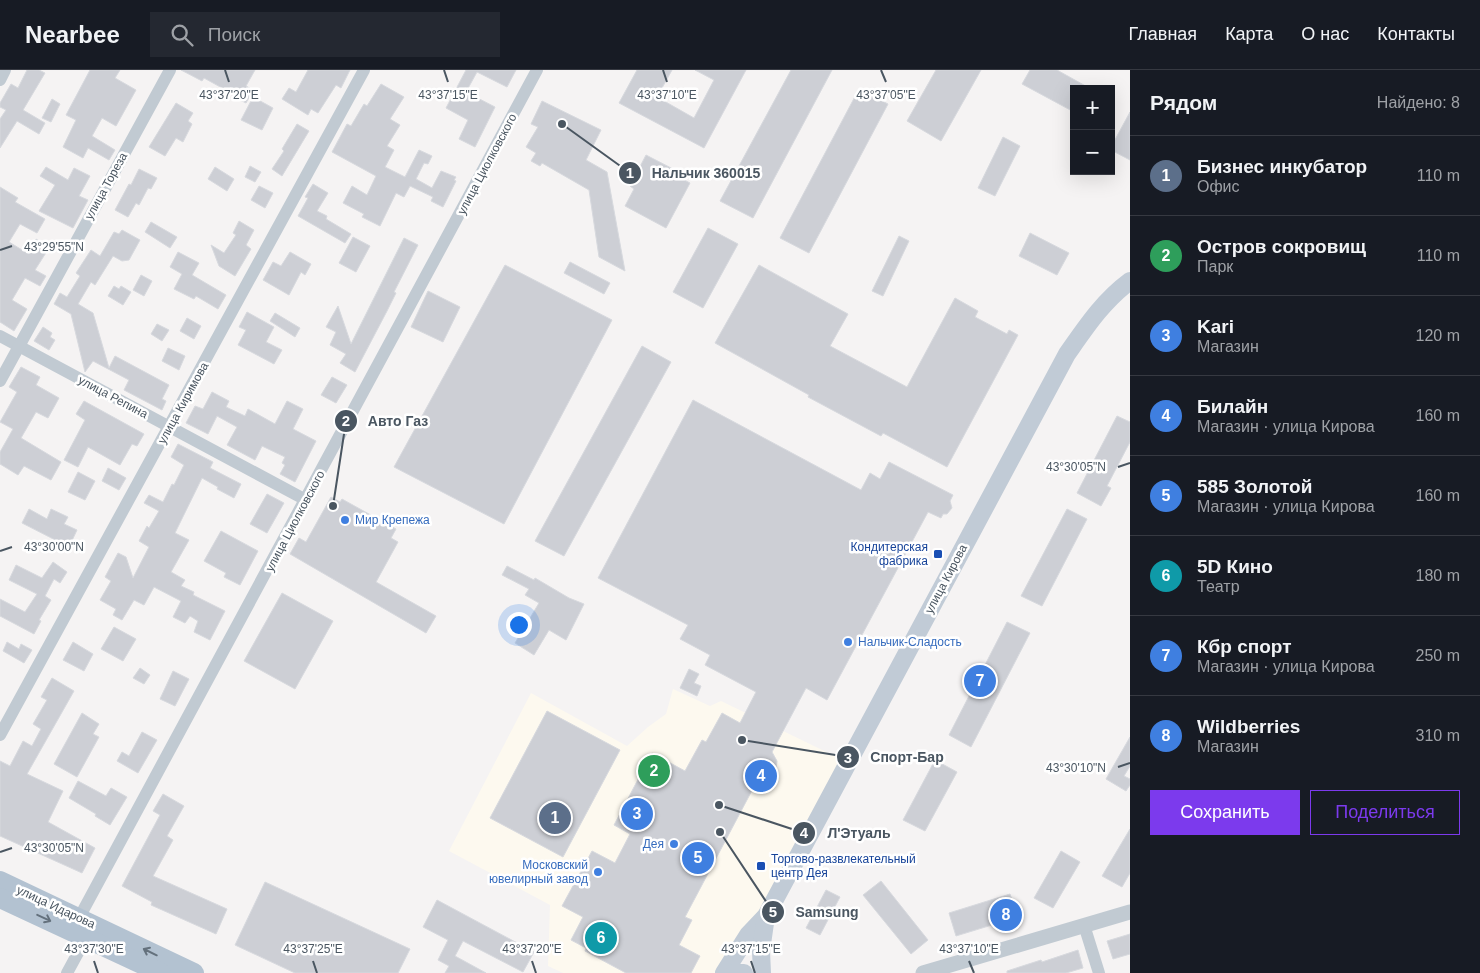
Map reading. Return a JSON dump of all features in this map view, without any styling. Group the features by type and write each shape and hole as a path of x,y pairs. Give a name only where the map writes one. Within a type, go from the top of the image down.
{"main road":[{"name":"улица Кирова","path":"766,916 1068,354 1103,305 1118,290 1130,282"},
{"name":"улица Идарова","path":"0,881 194,973"},
{"name":"улица Идарова","path":"0,898 161,973"},
{"path":"724,973 748,936 766,916"},
{"path":"762,973 761,951 766,916"},
{"path":"734,973 744,973"}],"street":[{"path":"0,80 6,70"},
{"name":"улица Тореза","path":"0,381 170,70"},
{"name":"улица Киримова","path":"0,735 364,70"},
{"name":"улица Циолковского","path":"79,918 537,70"},
{"name":"улица Репина","path":"0,336 306,500"},
{"path":"923,973 1130,912"},
{"path":"1084,925 1099,973"},
{"path":"67,973 86,938"}],"shaded area":[{"path":"673,689 710,706 721,701 849,763 724,973 563,973 548,966 550,905 449,851 531,693 627,746 666,714"}],"building":[{"path":"27,70 39,70 45,73 23,110 45,123 39,134 17,121 0,148 0,119 6,110 0,107 0,103 11,84 18,88"},
{"path":"90,70 120,70 115,78 136,90 116,126 102,118 92,136 115,150 109,160 88,148 83,158 63,147 76,120 66,115"},
{"path":"181,70 255,70 246,86 253,90 246,103 204,78 202,81"},
{"path":"308,70 350,70 341,88 336,85 318,113 311,109 308,115 282,99 289,88 296,92"},
{"path":"466,70 516,70 507,87 477,72 466,92 495,107 475,147 459,139 468,120 446,108"},
{"path":"637,70 672,70 657,97 694,118 714,80 695,70 746,70 704,148 619,103"},
{"path":"791,70 832,70 753,218 720,201"},
{"path":"936,70 981,70 941,141 907,121"},
{"path":"1030,70 1057,70 1084,85 1070,85 1070,110 1022,84"},
{"path":"381,84 404,97 390,119 400,125 387,146 394,150 385,167 405,177 419,150 432,156 428,164 424,163 416,179 432,188 441,171 456,177 454,180 456,181 443,207 431,201 433,197 410,186 404,197 396,193 380,226 362,217 364,214 343,203 352,186 367,195 376,176 332,152 347,124 351,126 364,104 367,106"},
{"path":"859,89 888,104 809,253 780,238"},
{"path":"253,97 273,108 262,130 241,120"},
{"path":"52,99 60,104 51,122 42,118"},
{"path":"542,101 601,130 586,160 607,172 625,271 599,257 589,190 542,163 540,166 531,161 536,153 526,147 538,127 531,124"},
{"path":"176,103 193,113 188,121 192,124 183,142 176,138 165,156 149,147"},
{"path":"1130,112 1130,160 1115,152 1115,140"},
{"path":"297,124 309,131 282,176 272,169 284,151 282,149"},
{"path":"1003,137 1020,146 995,196 978,188"},
{"path":"646,155 673,169 671,173 690,183 666,228 625,206 634,189 630,186"},
{"path":"250,166 261,172 255,182 245,177"},
{"path":"46,167 68,180 74,168 90,176 79,196 88,200 73,228 39,211 55,185 40,176"},
{"path":"215,167 234,179 227,191 208,179"},
{"path":"139,169 157,178 151,189 148,188 139,205 136,203 128,217 115,210"},
{"path":"313,184 328,193 317,211 327,216 326,219 351,234 345,243 298,216 308,198 305,197"},
{"path":"259,186 273,193 265,208 251,200"},
{"path":"0,187 18,198 15,202 45,219 37,233 20,224 9,242 27,253 36,239 49,248 35,270 46,276 40,286 25,278 12,300 27,309 14,331 0,322"},
{"path":"239,221 254,230 246,245 251,249 235,276 219,266 211,245 224,253 236,235 233,233"},
{"path":"151,222 177,237 170,248 145,232"},
{"path":"708,228 738,244 703,308 673,292"},
{"path":"122,230 140,240 129,260 122,261 113,256 95,285 91,282 78,304 93,313 109,368 115,356 169,385 162,399 166,401 162,410 124,390 129,380 93,361 85,372 71,314 54,304 60,293 67,297 80,276 76,273 91,250 100,256 114,232 119,234"},
{"path":"1030,233 1069,253 1057,275 1019,256"},
{"path":"899,236 909,241 883,296 872,291"},
{"path":"353,237 370,246 356,272 339,263"},
{"path":"404,238 418,245 394,292 396,293 355,372 340,363 346,354 330,345 336,332 326,327 338,306 351,344"},
{"path":"178,252 199,263 192,275 226,295 218,309 196,296 194,299 174,289 182,274 170,267"},
{"path":"290,252 311,264 305,275 301,272 289,295 263,280 273,262 281,266"},
{"path":"570,262 610,283 604,294 564,273"},
{"path":"505,265 612,320 504,524 394,467"},
{"path":"759,265 848,314 830,346 907,387 955,298 978,311 975,317 1007,334 1009,330 1018,335 947,467 883,433 881,436 808,397 809,395 715,343"},
{"path":"141,275 152,281 144,296 133,290"},
{"path":"114,286 119,289 121,286 131,292 123,305 108,296"},
{"path":"428,291 460,307 443,342 411,327"},
{"path":"247,312 274,327 266,342 282,350 274,364 238,345 246,330 239,327"},
{"path":"275,313 300,328 295,337 270,321"},
{"path":"187,318 201,326 194,339 180,331"},
{"path":"157,324 169,330 162,341 151,334"},
{"path":"43,327 52,333 50,337 55,340 49,350 34,341"},
{"path":"642,346 671,362 564,556 535,541"},
{"path":"168,348 185,356 179,370 162,361"},
{"path":"21,367 40,377 36,385 59,398 48,418 36,412 21,438 61,462 51,480 24,466 18,475 0,464 0,452 13,429 0,422 17,392 9,387"},
{"path":"332,377 347,385 336,403 321,395"},
{"path":"212,392 229,401 226,407 245,416 248,409 275,424 287,401 303,409 293,429 316,441 295,482 280,474 285,465 282,463 285,457 262,446 255,460 227,445 237,427 217,416 208,434 186,423 195,406 203,409"},
{"path":"693,400 861,490 870,473 880,479 889,462 953,495 950,501 952,508 947,514 943,514 941,518 928,512 827,700 806,688 772,752 777,761 774,774 766,780 757,781 685,917 692,920 679,945 700,956 691,973 626,973 585,951 586,948 571,940 583,917 562,906 592,851 615,863 630,834 614,825 652,753 685,771 702,740 706,742 722,713 740,723 756,692 705,665 710,655 680,639 688,625 598,578"},
{"path":"84,401 144,434 137,446 132,444 120,465 88,447 78,467 64,460 85,420 76,414"},
{"path":"1117,416 1130,422 1130,442 1107,486 1111,488 1101,506 1077,493"},
{"path":"178,444 213,462 210,468 241,484 234,498 202,478 175,533 189,540 171,572 185,580 181,586 194,592 193,595 225,611 210,640 194,632 198,621 190,616 185,623 173,617 181,601 154,587 144,605 134,600 122,620 113,615 116,609 100,600 111,581 105,577 118,553 126,557 133,578 149,547 139,541 147,526 149,528 159,511 144,503 149,495 163,502 172,484 174,485 184,465 171,457"},
{"path":"108,468 126,478 119,490 102,481"},
{"path":"78,472 95,481 85,500 68,492"},
{"path":"267,494 284,503 267,533 250,524"},
{"path":"331,497 340,502 342,499 396,529 391,538 398,542 376,582 436,616 426,633 290,554 299,538 306,542"},
{"path":"29,509 47,519 51,509 68,517 64,524 77,530 69,547 22,523"},
{"path":"1067,509 1087,519 1042,606 1021,596"},
{"path":"221,531 258,551 240,585 224,577 226,573 204,561"},
{"path":"53,562 67,572 60,583 54,579 45,596 51,600 39,620 41,621 34,634 0,616 0,599 25,612 37,594 9,580 16,565 42,578"},
{"path":"507,566 534,580 535,578 569,598 584,604 566,640 549,630 534,655 515,643 539,603 525,595 529,589 502,575"},
{"path":"282,593 333,621 295,689 244,661"},
{"path":"1007,622 1030,633 971,747 949,735"},
{"path":"114,627 136,639 123,661 101,649"},
{"path":"7,642 19,649 21,644 32,650 24,663 3,651"},
{"path":"73,642 93,654 84,671 63,660"},
{"path":"140,668 150,675 144,684 133,678"},
{"path":"689,669 699,674 694,683 701,686 697,696 680,688"},
{"path":"173,671 189,679 175,706 160,699"},
{"path":"52,678 74,691 27,774 63,791 48,822 95,848 82,873 0,836 0,761 10,766 23,741 32,746 41,729 33,724 47,700 41,697"},
{"path":"547,711 620,750 563,857 490,818"},
{"path":"82,713 99,724 93,734 99,737 77,777 54,764"},
{"path":"142,732 157,740 138,773 117,761 122,752 129,756"},
{"path":"1130,737 1130,766 1124,776 1130,779 1130,785 1126,791 1106,779"},
{"path":"935,760 957,772 925,831 903,820"},
{"path":"78,781 106,796 111,788 127,797 110,825 69,798"},
{"path":"163,794 184,806 167,836 173,840 153,876 227,909 216,934 151,905 152,902 122,886 160,815 153,811"},
{"path":"1130,829 1130,873 1122,887 1102,876"},
{"path":"1061,851 1080,862 1053,908 1034,898"},
{"path":"881,881 928,940 911,954 863,895"},
{"path":"265,882 410,949 398,973 295,973 235,945"},
{"path":"826,890 840,897 820,935 806,928"},
{"path":"1010,894 1018,917 956,936 949,913"},
{"path":"437,900 534,952 523,972 463,941 455,956 486,973 445,973 449,966 438,960 448,940 423,927"},
{"path":"1130,934 1130,954 1113,959 1107,941"},
{"path":"1078,950 1083,968 1066,973 1007,973 1007,971"}],"place":[{"name":"Нальчик 360015","path":"562,124"},
{"name":"Авто Газ","path":"333,506"},
{"name":"Мир Крепежа","path":"345,520"},
{"name":"Кондитерская фабрика","path":"938,554"},
{"name":"Нальчик-Сладость","path":"848,642"},
{"name":"Кбр спорт","path":"980,681"},
{"name":"Спорт-Бар","path":"742,740"},
{"name":"Остров сокровищ","path":"654,771"},
{"name":"Билайн","path":"761,776"},
{"name":"Л'Этуаль","path":"719,805"},
{"name":"Kari","path":"637,814"},
{"name":"Бизнес инкубатор","path":"555,818"},
{"name":"Samsung","path":"720,832"},
{"name":"Дея","path":"674,844"},
{"name":"585 Золотой","path":"698,858"},
{"name":"Торгово-развлекательный центр Дея","path":"761,866"},
{"name":"Московский ювелирный завод","path":"598,872"},
{"name":"Wildberries","path":"1006,915"},
{"name":"5D Кино","path":"601,938"}]}
